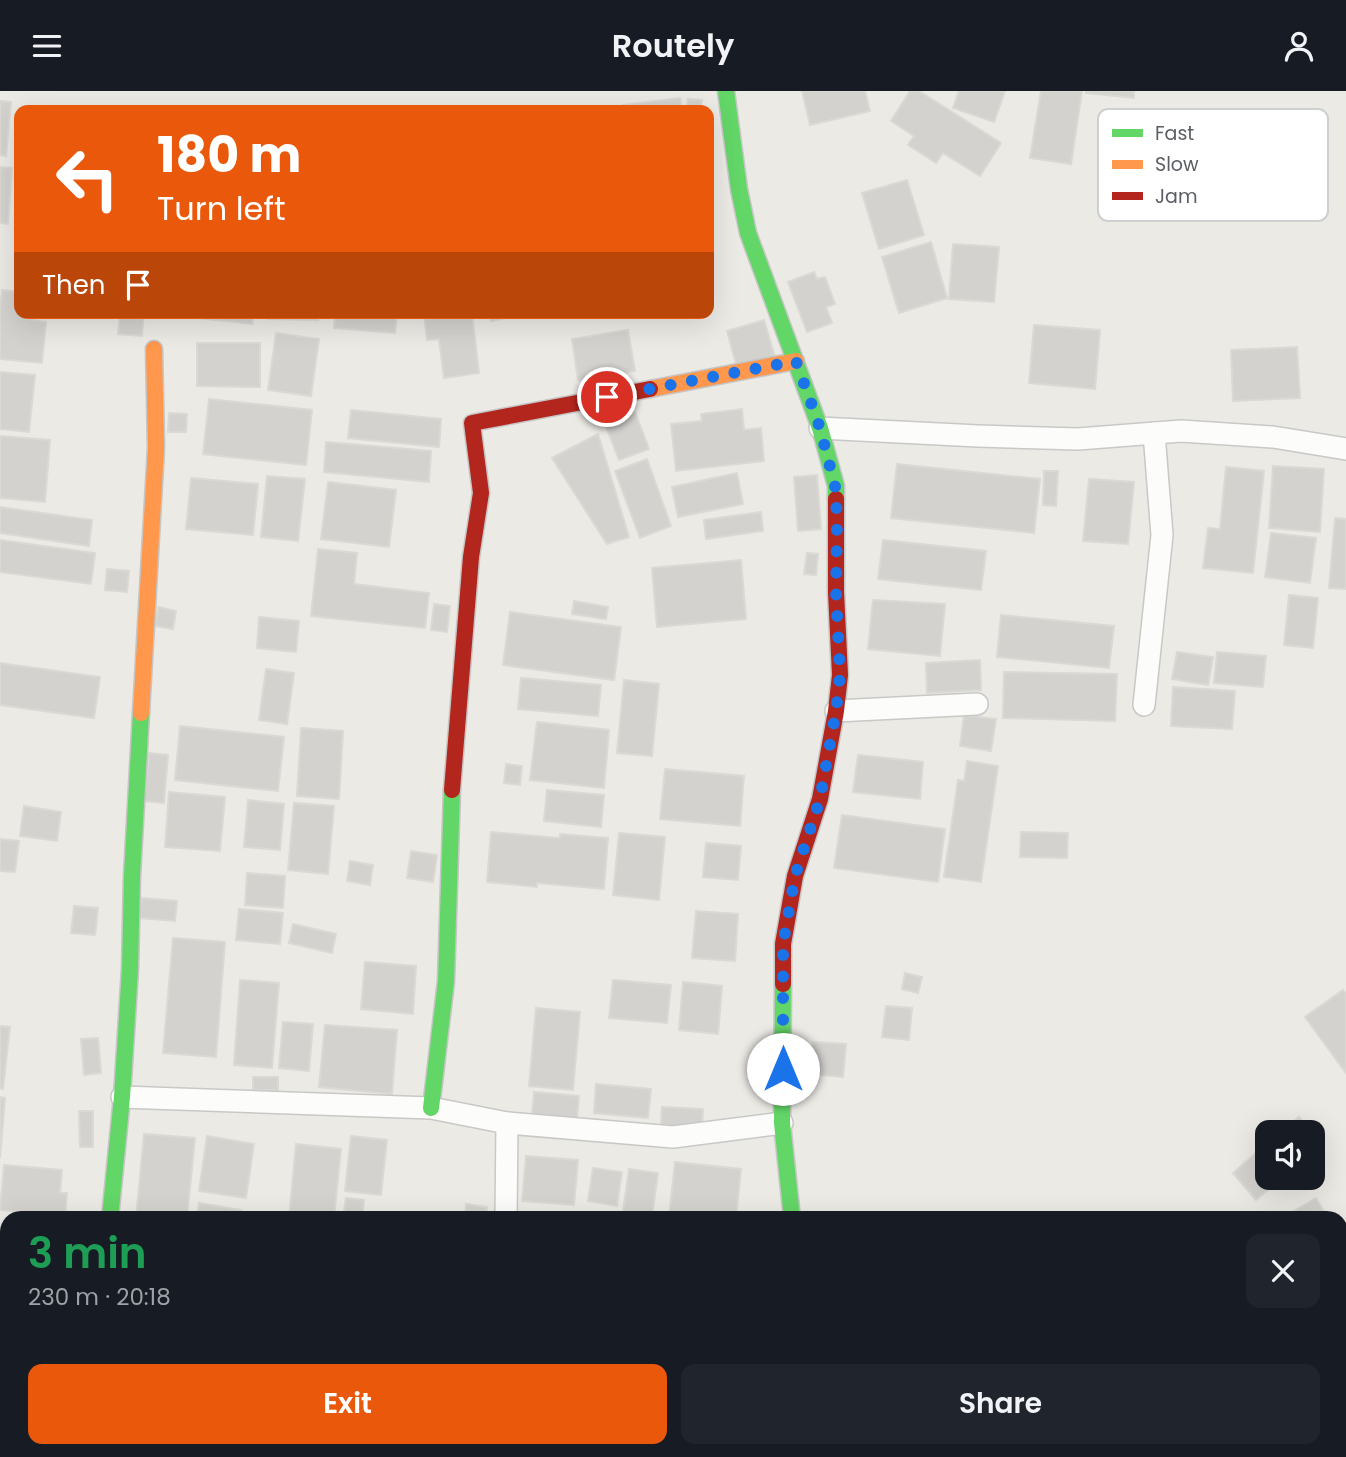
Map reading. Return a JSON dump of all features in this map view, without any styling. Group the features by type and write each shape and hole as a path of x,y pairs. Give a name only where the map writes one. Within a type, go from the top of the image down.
{"street":[{"path":"726,91 748,233 820,428 836,496 836,592 840,675 836,711 820,799 795,876 783,944 782,1123 791,1211"},
{"path":"111,1211 122,1097 130,969 132,876 156,448 154,349"},
{"path":"431,1108 446,981 452,795 471,557 481,493 471,423 796,361"},
{"path":"820,428 1079,439 1181,432 1273,437 1346,449"},
{"path":"1144,705 1162,534 1154,433"},
{"path":"836,711 977,704"},
{"path":"122,1097 431,1108 507,1123 673,1137 782,1123"},
{"path":"506,1211 507,1123"}],"building":[{"path":"802,91 865,91 870,111 810,125"},
{"path":"910,91 919,91 1001,143 980,176 943,153 936,163 908,145 914,136 891,121"},
{"path":"959,91 1005,91 994,122 953,108"},
{"path":"1041,91 1082,91 1071,164 1030,158"},
{"path":"1134,91 1134,98 1086,93"},
{"path":"680,98 681,105 623,105"},
{"path":"688,99 702,100 701,105 687,105"},
{"path":"0,101 11,102 6,156 0,155"},
{"path":"0,167 12,168 8,224 0,223"},
{"path":"907,180 924,235 879,249 862,193"},
{"path":"931,242 947,298 899,313 882,257"},
{"path":"953,244 999,247 994,302 949,299"},
{"path":"814,272 817,279 825,277 835,304 826,307 832,323 807,332 788,282"},
{"path":"2,290 14,291 14,319 46,322 42,363 0,359"},
{"path":"119,319 143,319 142,336 118,334"},
{"path":"218,319 253,319 252,324"},
{"path":"335,319 396,319 395,333 334,328"},
{"path":"425,319 473,319 479,373 444,378 439,339 427,340"},
{"path":"764,320 775,357 737,368 727,331"},
{"path":"1034,325 1100,330 1095,389 1029,383"},
{"path":"628,330 635,371 578,380 572,339"},
{"path":"276,333 319,339 311,396 268,390"},
{"path":"197,343 260,343 260,387 197,386"},
{"path":"1297,347 1300,398 1233,401 1231,350"},
{"path":"0,372 35,375 29,432 0,429"},
{"path":"209,399 312,410 306,465 203,454"},
{"path":"742,409 744,430 761,428 764,461 676,471 671,424 702,421 701,414"},
{"path":"351,410 441,419 439,447 348,438"},
{"path":"635,412 649,449 619,460 605,424"},
{"path":"169,413 187,414 186,432 168,432"},
{"path":"598,434 629,537 607,544 552,458"},
{"path":"0,436 50,440 45,502 0,498"},
{"path":"326,442 431,451 429,482 324,472"},
{"path":"647,459 671,526 640,538 615,471"},
{"path":"897,464 1040,479 1034,533 891,518"},
{"path":"1273,466 1324,469 1320,532 1269,528"},
{"path":"1226,467 1264,471 1253,573 1203,568 1208,528 1220,529"},
{"path":"1044,471 1058,471 1056,506 1043,505"},
{"path":"737,473 743,504 678,517 672,487"},
{"path":"817,475 821,529 798,531 794,477"},
{"path":"267,476 305,479 298,541 261,537"},
{"path":"191,478 258,484 253,535 186,529"},
{"path":"1089,479 1134,482 1128,544 1083,541"},
{"path":"328,482 396,490 389,547 321,539"},
{"path":"0,507 92,520 89,546 0,533"},
{"path":"761,512 763,531 706,539 704,520"},
{"path":"1335,518 1346,519 1346,589 1329,588"},
{"path":"1271,533 1316,538 1310,583 1265,577"},
{"path":"0,540 95,553 91,584 0,572"},
{"path":"883,540 986,551 981,590 878,579"},
{"path":"318,549 357,553 354,584 429,593 425,628 311,616"},
{"path":"807,553 818,554 816,575 804,574"},
{"path":"741,560 746,619 657,627 652,568"},
{"path":"107,569 129,571 127,592 105,590"},
{"path":"1289,595 1318,598 1313,648 1284,645"},
{"path":"873,600 945,604 940,656 868,649"},
{"path":"574,601 608,607 606,619 572,614"},
{"path":"434,604 450,606 447,632 431,630"},
{"path":"158,607 176,611 173,629 155,626"},
{"path":"510,612 621,627 614,680 503,665"},
{"path":"1001,615 1114,626 1109,668 997,657"},
{"path":"259,617 299,621 296,652 257,648"},
{"path":"1177,652 1213,657 1208,685 1172,679"},
{"path":"1217,652 1266,656 1263,687 1214,683"},
{"path":"980,660 981,690 927,693 926,663"},
{"path":"0,663 100,677 94,718 0,705"},
{"path":"266,669 294,673 287,724 259,720"},
{"path":"1004,672 1117,674 1115,721 1003,718"},
{"path":"521,678 601,685 598,716 518,709"},
{"path":"624,680 659,684 652,756 617,753"},
{"path":"1173,687 1235,691 1232,729 1171,726"},
{"path":"964,715 996,719 991,751 960,746"},
{"path":"537,722 609,730 604,788 530,780"},
{"path":"180,726 284,737 278,791 175,780"},
{"path":"301,728 343,731 339,799 297,796"},
{"path":"149,753 168,755 164,803 144,801"},
{"path":"858,755 923,762 920,799 853,792"},
{"path":"967,761 998,766 981,882 944,877 958,780 964,781"},
{"path":"506,764 522,766 520,785 504,783"},
{"path":"665,769 744,776 740,826 660,819"},
{"path":"547,790 604,795 601,827 544,821"},
{"path":"169,792 225,797 220,851 165,847"},
{"path":"248,800 284,804 280,850 244,847"},
{"path":"294,803 334,806 328,874 288,870"},
{"path":"24,806 61,812 57,841 20,836"},
{"path":"842,815 945,829 938,882 834,868"},
{"path":"491,832 560,838 560,834 608,838 604,889 487,882"},
{"path":"1021,832 1068,833 1067,858 1020,857"},
{"path":"619,833 665,837 659,900 613,895"},
{"path":"0,839 19,841 15,872 0,871"},
{"path":"706,843 741,846 738,880 703,877"},
{"path":"411,851 437,855 433,882 407,878"},
{"path":"350,861 373,865 370,885 347,881"},
{"path":"247,873 285,876 283,908 245,905"},
{"path":"141,898 177,901 175,921 139,918"},
{"path":"74,906 98,908 95,935 71,933"},
{"path":"239,909 283,913 280,944 236,940"},
{"path":"696,911 738,914 735,961 692,958"},
{"path":"293,924 336,934 332,953 289,943"},
{"path":"173,938 225,942 216,1057 163,1053"},
{"path":"365,962 416,966 413,1014 361,1009"},
{"path":"905,973 922,977 918,993 902,989"},
{"path":"240,980 279,983 272,1068 234,1065"},
{"path":"613,980 671,985 667,1023 609,1018"},
{"path":"683,982 722,986 718,1034 679,1030"},
{"path":"1343,990 1346,994 1346,1073 1305,1017"},
{"path":"886,1006 912,1008 909,1040 882,1037"},
{"path":"536,1008 580,1012 573,1090 529,1086"},
{"path":"283,1022 313,1024 309,1071 279,1068"},
{"path":"325,1025 397,1030 392,1094 319,1087"},
{"path":"0,1026 10,1027 3,1089 0,1088"},
{"path":"98,1038 101,1073 84,1075 81,1039"},
{"path":"813,1042 846,1044 843,1077 810,1074"},
{"path":"253,1077 278,1077 278,1090 253,1090"},
{"path":"596,1084 651,1089 648,1118 594,1113"},
{"path":"534,1092 579,1096 577,1119 532,1115"},
{"path":"0,1097 5,1098 0,1158"},
{"path":"662,1107 703,1109 702,1128 661,1125"},
{"path":"79,1111 93,1111 93,1147 80,1147"},
{"path":"144,1134 195,1138 188,1211 137,1211"},
{"path":"207,1136 254,1144 246,1198 199,1191"},
{"path":"351,1136 387,1140 381,1195 345,1191"},
{"path":"296,1144 341,1149 335,1211 290,1211"},
{"path":"1255,1154 1255,1190 1268,1190 1256,1200 1233,1173"},
{"path":"526,1156 578,1160 574,1205 522,1201"},
{"path":"675,1162 741,1169 737,1211 670,1211"},
{"path":"4,1165 62,1170 60,1193 67,1193 66,1211 0,1210"},
{"path":"593,1168 622,1172 617,1206 588,1201"},
{"path":"629,1169 658,1173 653,1211 623,1211"},
{"path":"346,1198 364,1200 363,1211 344,1211"},
{"path":"1316,1198 1324,1211 1294,1211"},
{"path":"199,1203 241,1210 241,1211 198,1211"},
{"path":"466,1204 487,1207 487,1211 466,1211"}],"traffic: fast":[{"path":"726,91 739,189 748,233 820,428 836,486 836,499"},
{"path":"111,1211 122,1097 130,969 141,713"},
{"path":"431,1108 446,981 452,790"},
{"path":"783,984 782,1123 791,1211"}],"traffic: slow":[{"path":"141,713 156,448 154,349"},
{"path":"650,389 796,361"}],"traffic: jam":[{"path":"452,790 471,557 481,493 472,423 650,389"},
{"path":"783,984 783,944 795,876 820,799 840,675 836,592 836,499"}],"route":[{"path":"607,397 796,361 820,428 835,486 840,675 820,799 795,876 783,944 783,1069"}]}
